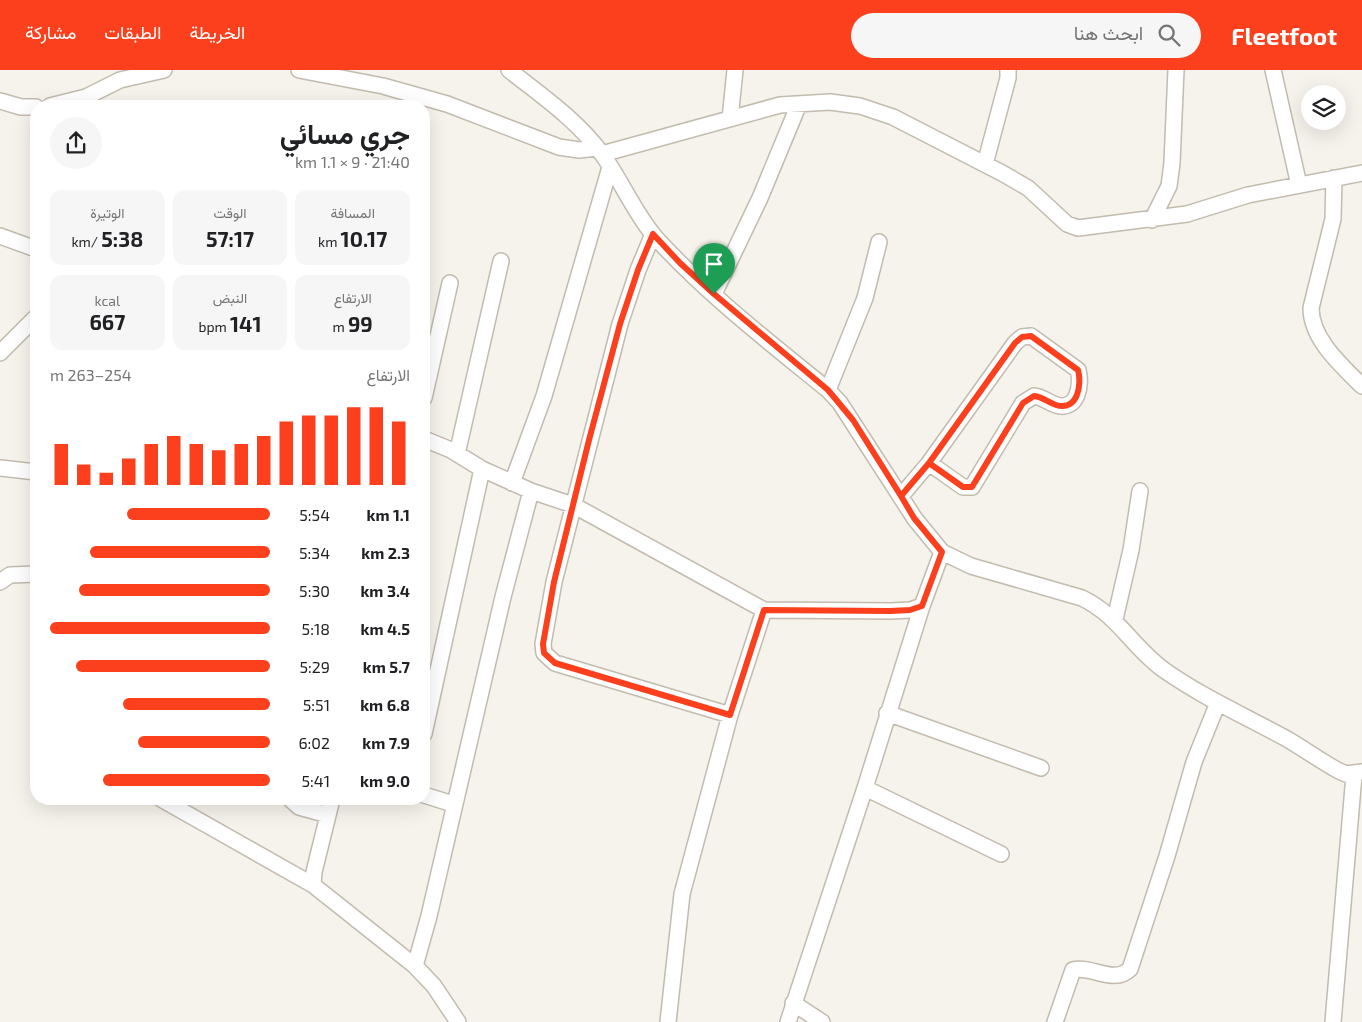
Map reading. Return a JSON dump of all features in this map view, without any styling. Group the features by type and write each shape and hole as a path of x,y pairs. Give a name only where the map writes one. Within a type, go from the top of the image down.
{"street":[{"path":"72,100 86,96 120,80 164,70"},
{"path":"299,70 383,86 447,104 559,147 603,156 780,106 830,102 870,109 893,117 1028,188 1068,224 1078,228 1187,214 1248,195 1362,173"},
{"path":"509,70 567,116 603,156 653,234 680,263 828,390 853,420 914,518 942,552 971,566 1082,598 1115,619 1142,652 1163,669 1217,704 1286,739 1339,771 1358,773 1333,1022"},
{"path":"730,119 734,70"},
{"path":"985,164 1008,70"},
{"path":"1152,220 1169,186 1175,134 1176,70"},
{"path":"1272,70 1298,185"},
{"path":"0,101 21,107 30,106"},
{"path":"714,294 760,198 799,104"},
{"path":"512,482 544,396 603,156"},
{"path":"1334,178 1333,219 1311,308 1311,316 1319,337 1359,376"},
{"path":"653,234 638,270 620,324 554,582 543,644 544,653 555,663 730,715"},
{"path":"0,236 30,247"},
{"path":"828,390 865,298 879,242"},
{"path":"457,454 501,261"},
{"path":"430,371 450,283"},
{"path":"0,352 30,323"},
{"path":"901,496 929,463 1015,343 1022,337 1031,336 1078,370 1081,386 1076,398 1068,404 1057,406 1041,397 1034,396 1023,403 972,487 963,487 929,463"},
{"path":"430,442 457,454 482,469 531,491 573,505 764,610 881,612 910,610 922,606"},
{"path":"0,468 30,471"},
{"path":"430,707 482,469"},
{"path":"415,966 432,902 453,804 491,654 503,597 531,491"},
{"path":"1115,619 1131,550 1140,491"},
{"path":"788,1022 865,788 922,606 942,552"},
{"path":"0,582 10,575 30,574"},
{"path":"668,1022 682,894 730,715 764,610"},
{"path":"1055,1022 1073,970 1079,968 1115,975 1130,969 1167,856 1194,762 1217,704"},
{"path":"888,713 1041,768"},
{"path":"865,788 1001,854"},
{"path":"430,797 453,804"},
{"path":"171,805 313,886 323,896 415,966 442,997 458,1022"},
{"path":"297,805 328,815"},
{"path":"313,886 314,872 330,805"},
{"path":"793,1003 822,1022"}],"route":[{"path":"714,294 680,263 653,234 638,270 620,324 554,582 543,644 544,653 555,663 730,715 764,610 890,611 910,610 922,606 942,552 914,518 901,496 929,463 1015,343 1022,337 1031,336 1044,344 1078,370 1081,386 1076,398 1068,404 1057,406 1041,397 1034,396 1023,403 972,487 963,487 929,463 901,496 853,420 828,390 714,294"}]}
